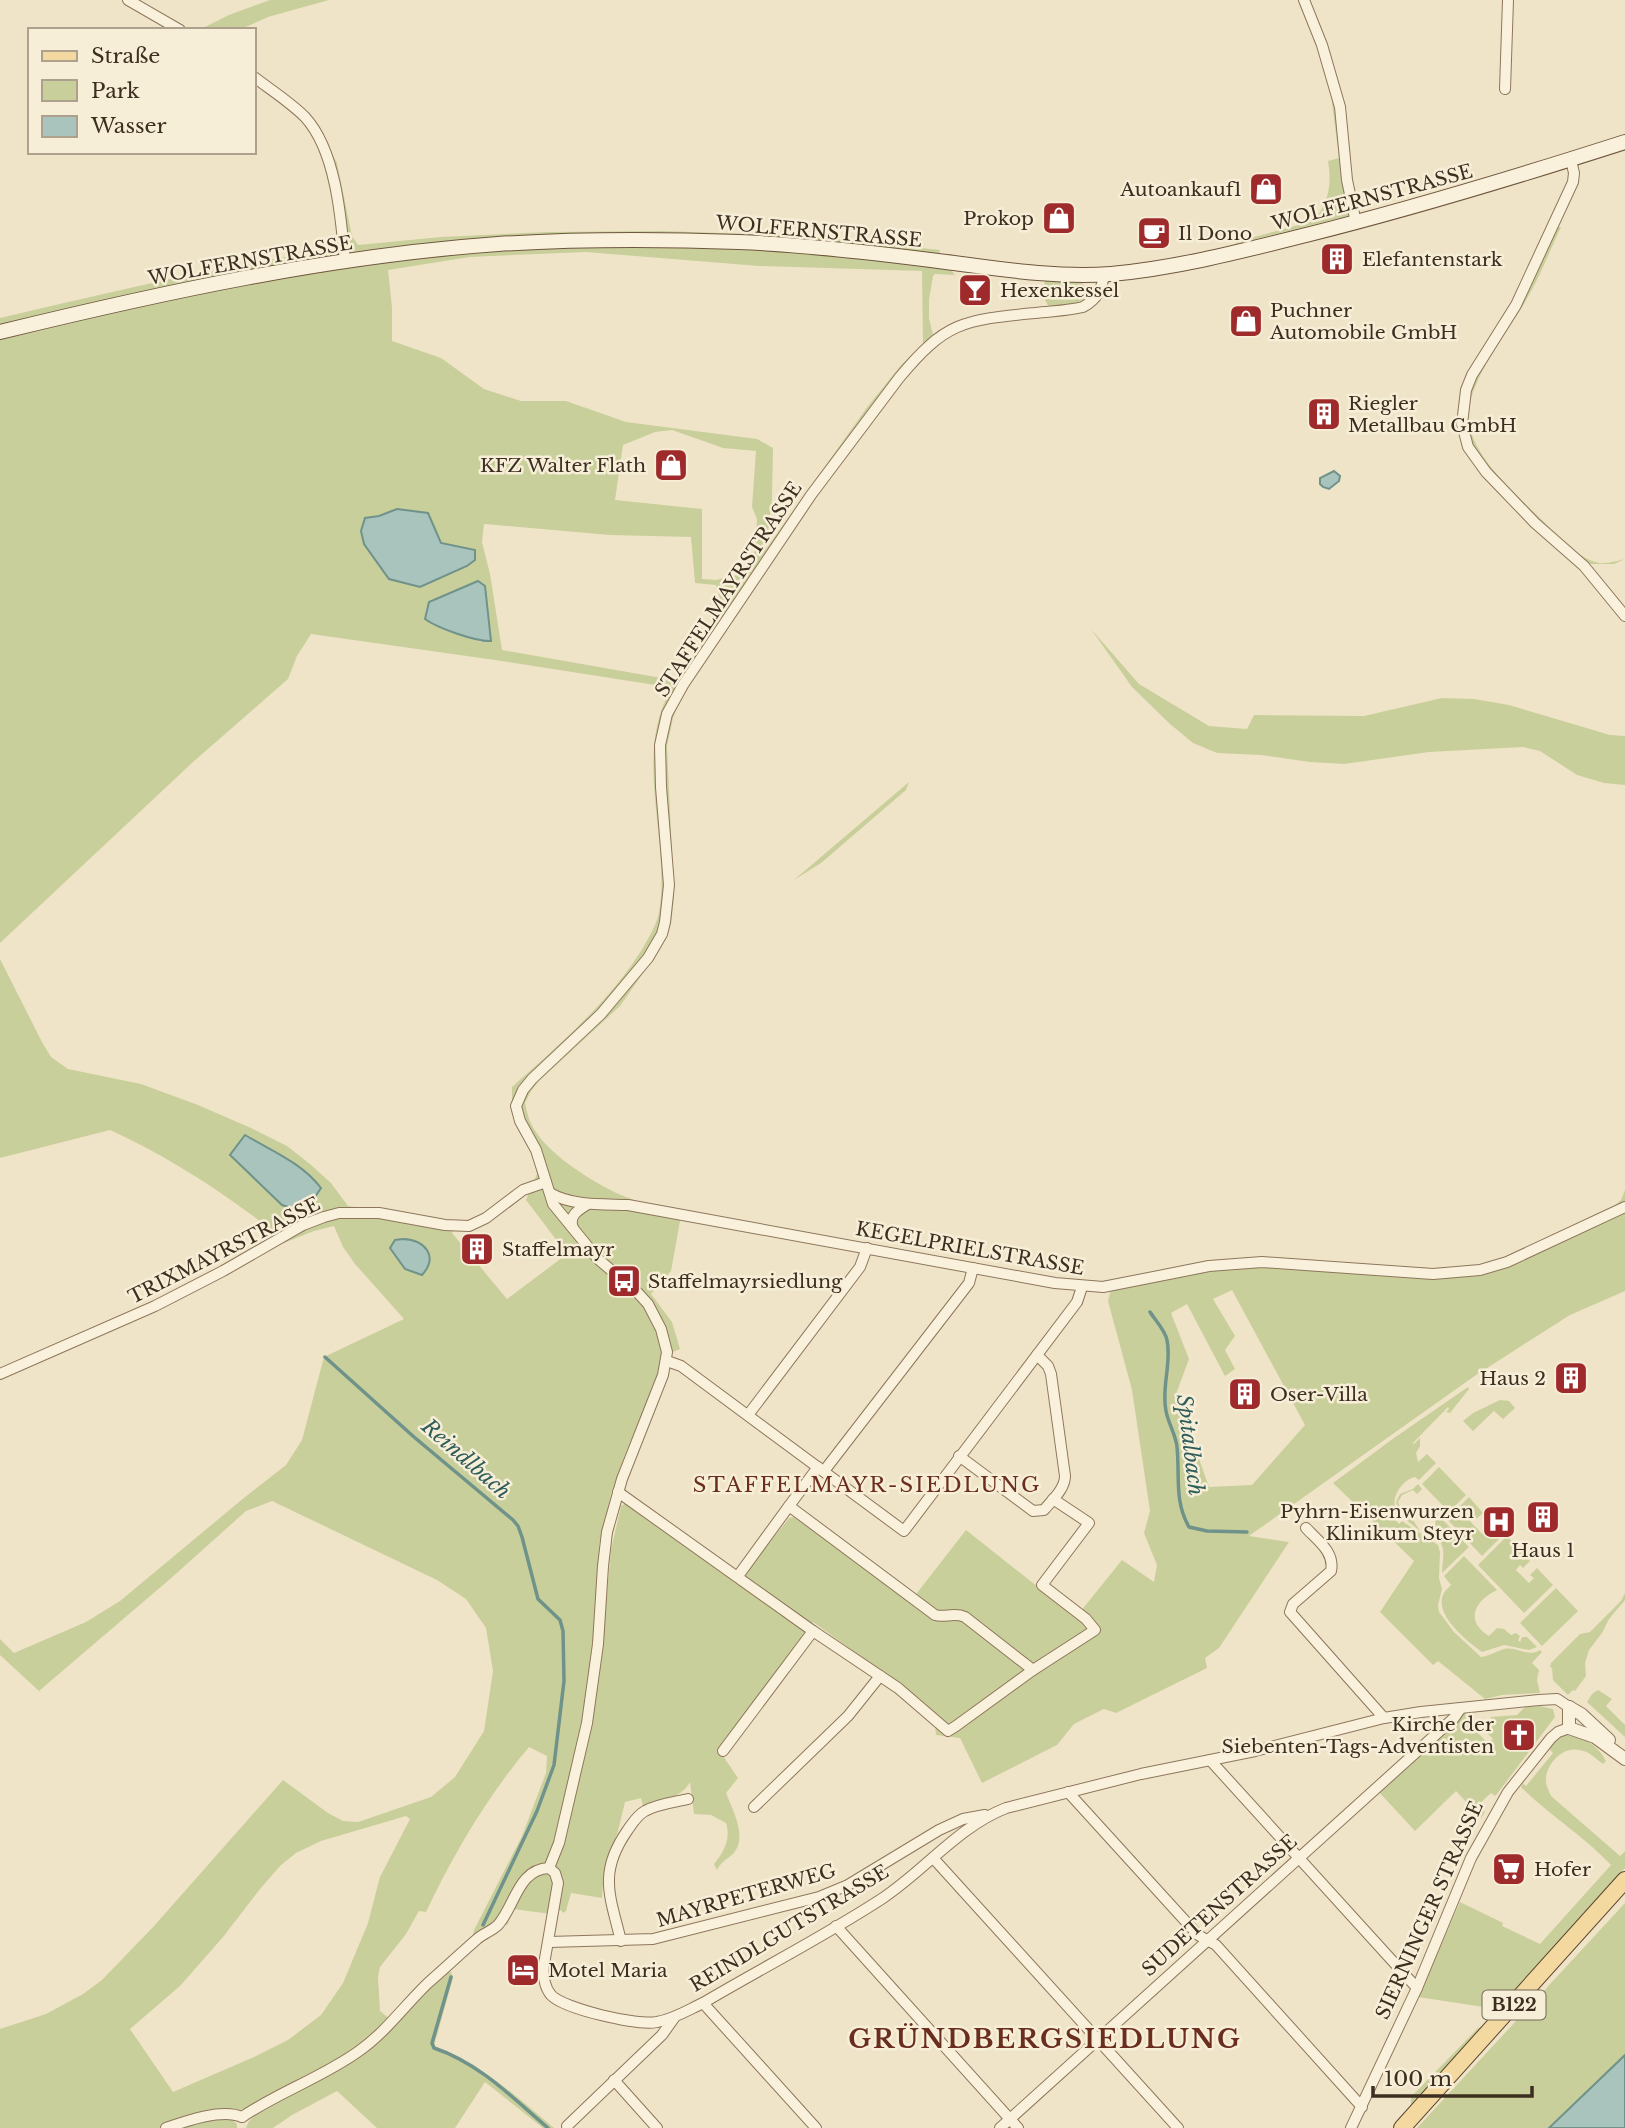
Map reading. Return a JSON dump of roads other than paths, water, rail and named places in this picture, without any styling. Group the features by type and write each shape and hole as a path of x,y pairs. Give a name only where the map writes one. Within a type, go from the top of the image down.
{"main road":[{"name":"WOLFERNSTRASSE","path":"0,332 206,285 345,262 499,244 739,242 825,248 1055,274 1139,271 1192,262 1356,223 1625,142"},
{"name":"B122","path":"1402,2128 1625,1880"}],"street":[{"path":"128,0 177,28"},
{"path":"1304,0 1322,45 1340,107 1356,223"},
{"path":"1505,89 1508,0"},
{"path":"256,79 307,119 320,138 339,207 345,262"},
{"path":"1571,160 1574,178 1570,191 1516,305 1472,375 1466,390 1461,424 1468,447 1486,472 1535,523 1584,566 1625,616"},
{"name":"STAFFELMAYRSTRASSE","path":"667,1362 665,1340 648,1304 598,1259 553,1204 536,1150 517,1113 518,1098 532,1079 618,996 648,958 662,934 669,885 660,745 667,714 678,693 811,495 914,360 936,339 965,323 978,319 1083,307 1101,291 1104,274"},
{"name":"KEGELPRIELSTRASSE","path":"548,1187 561,1199 587,1204 628,1205 1083,1287 1112,1286 1209,1266 1262,1262 1433,1274 1480,1270 1507,1262 1625,1207"},
{"name":"TRIXMAYRSTRASSE","path":"0,1374 155,1306 223,1272 303,1225 324,1217 340,1213 379,1213 469,1226 486,1219 523,1190 548,1187"},
{"path":"575,1231 572,1217 587,1204"},
{"path":"748,1415 860,1267 867,1248"},
{"path":"738,1576 789,1506 969,1283 973,1268"},
{"path":"166,2128 202,2117 232,2113 242,2123 357,2053 427,1984 478,1938 497,1926 521,1884 532,1873 540,1868 549,1868 559,1843 587,1723 598,1644 607,1532 618,1492 667,1362 681,1366 904,1531 1077,1302 1083,1287"},
{"path":"959,1456 1034,1511 1044,1510 1053,1499 1065,1482 1065,1476 1051,1374 1048,1366 1037,1355"},
{"path":"618,1492 898,1688 948,1731 1033,1670 1096,1630 1042,1585 1088,1523 1053,1499"},
{"path":"789,1506 935,1615 955,1614 965,1618 1033,1670"},
{"path":"1306,1528 1326,1548 1333,1565 1331,1571 1293,1604 1290,1612 1384,1718"},
{"path":"723,1751 813,1631"},
{"path":"754,1807 848,1716 880,1676"},
{"name":"REINDLGUTSTRASSE","path":"549,1868 555,1872 558,1883 543,1970 550,1994 559,2001 616,2019 638,2024 655,2023 674,2018 703,2003 883,1898 934,1859 958,1836 988,1815 1006,1808 1384,1718 1557,1699 1581,1714 1623,1756"},
{"path":"1569,1707 1569,1728"},
{"name":"SUDETENSTRASSE","path":"1000,2128 1014,2124 1098,2039 1454,1718 1461,1708"},
{"name":"REINDLGUTSTRASSE","path":"1569,1728 1595,1737 1623,1756"},
{"name":"SIERNINGER STRASSE","path":"1350,2128 1418,1987 1471,1858 1500,1805 1551,1738 1569,1728"},
{"path":"1210,1760 1418,1987"},
{"path":"1068,1792 1198,1936 1216,1945 1362,2107"},
{"path":"621,1941 608,1889 608,1872 613,1853 645,1810 688,1799"},
{"name":"MAYRPETERWEG","path":"549,1942 653,1939 819,1897 848,1885 939,1830 963,1819 988,1815"},
{"path":"934,1859 1178,2128"},
{"path":"836,1926 1014,2124"},
{"path":"703,2003 816,2128"},
{"path":"567,2126 662,2035 674,2018"},
{"path":"614,2080 657,2128"}],"water":[{"path":"1334,471 1340,476 1339,481 1329,489 1323,487 1320,478"},
{"path":"397,509 428,513 441,543 475,550 475,560 420,587 389,579 364,544 361,531 365,518"},
{"path":"478,581 485,586 491,641 457,634 425,619 429,602"},
{"path":"245,1135 296,1164 321,1188 305,1212 282,1205 230,1155"},
{"path":"395,1240 418,1242 427,1250 429,1262 422,1275 405,1269 390,1248"},
{"path":"1625,2055 1625,2128 1549,2128"}],"waterway":[{"name":"Spitalbach","path":"1150,1312 1167,1340 1165,1402 1176,1442 1179,1498 1184,1517 1189,1527 1207,1531 1247,1532"},
{"name":"Reindlbach","path":"325,1357 414,1437 513,1520 522,1537 538,1599 560,1620 563,1631 564,1681 554,1765 537,1811 483,1925"},
{"name":"Reindlbach","path":"451,1977 432,2043 434,2048 481,2072 548,2128"}],"place":[{"name":"Autoankauf1","path":"1266,189"},
{"name":"Prokop","path":"1059,218"},
{"name":"Il Dono","path":"1154,233"},
{"name":"Elefantenstark","path":"1337,259"},
{"name":"Hexenkessel","path":"975,290"},
{"name":"Puchner Automobile GmbH","path":"1246,321"},
{"name":"Riegler Metallbau GmbH","path":"1324,414"},
{"name":"KFZ Walter Flath","path":"671,465"},
{"name":"Staffelmayr","path":"477,1249"},
{"name":"Staffelmayrsiedlung","path":"624,1281"},
{"name":"Haus 2","path":"1571,1378"},
{"name":"Oser-Villa","path":"1245,1394"},
{"name":"Haus 1","path":"1543,1517"},
{"name":"Pyhrn-Eisenwurzen Klinikum Steyr","path":"1499,1522"},
{"name":"Kirche der Siebenten-Tags-Adventisten","path":"1519,1735"},
{"name":"Hofer","path":"1509,1869"},
{"name":"Motel Maria","path":"523,1970"}],"district":[{"name":"STAFFELMAYR-SIEDLUNG","path":"867,1485"},
{"name":"GRÜNDBERGSIEDLUNG","path":"1045,2039"}]}
